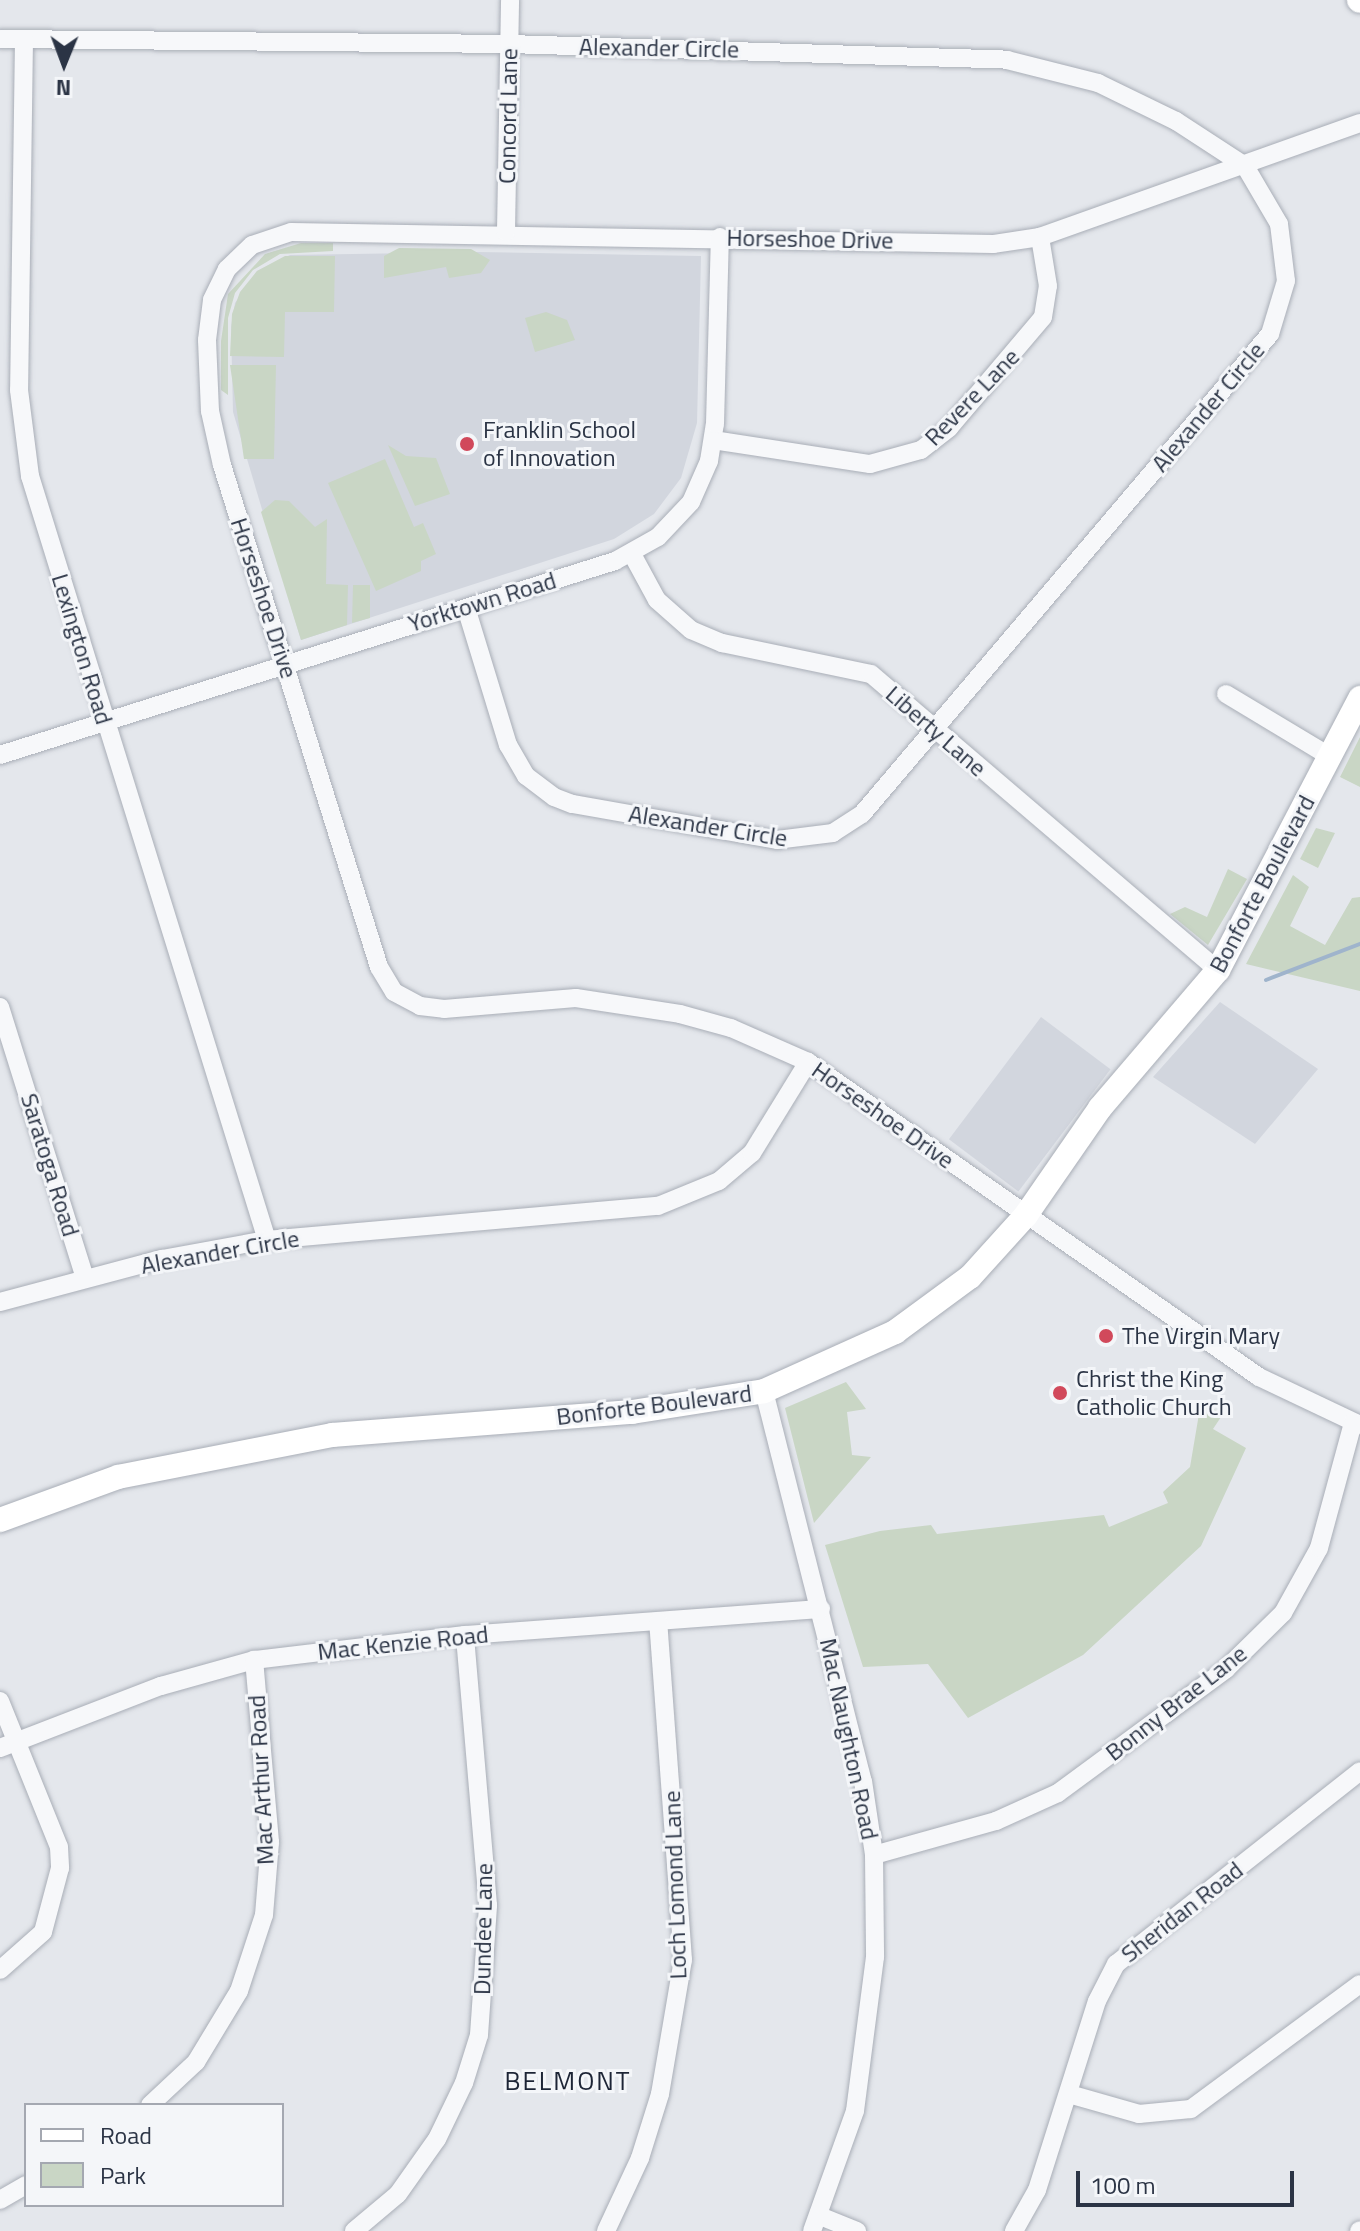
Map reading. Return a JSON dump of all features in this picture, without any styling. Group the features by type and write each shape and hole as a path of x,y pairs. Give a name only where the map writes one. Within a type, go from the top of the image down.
{"main road":[{"name":"Bonforte Boulevard","path":"0,1520 118,1477 332,1435 632,1412 764,1391 858,1353 907,1325 970,1277 1026,1215 1100,1108 1218,970 1360,698"}],"street":[{"name":"Concord Lane","path":"506,232 510,0"},
{"name":"Alexander Circle","path":"0,39 509,44 1007,60 1068,74 1133,98 1245,166 1279,224 1285,248 1284,296 1270,334 862,814 833,833 815,839 777,840 572,804 539,787 515,762 466,608"},
{"name":"Lexington Road","path":"24,39 18,347 24,440 38,507 267,1240"},
{"name":"Horseshoe Drive","path":"1356,1424 1259,1377 808,1062 731,1028 680,1014 576,998 444,1009 420,1006 394,992 379,967 212,425 207,340 218,284 252,245 291,232 506,232 993,244 1040,237 1360,123"},
{"name":"Yorktown Road","path":"0,755 632,554 658,537 691,502 713,440 720,237"},
{"name":"Revere Lane","path":"713,440 870,464 921,450 949,428 1043,317 1048,286 1040,237"},
{"name":"Liberty Lane","path":"632,554 657,600 691,630 722,643 862,670 1218,970"},
{"path":"1226,694 1329,756"},
{"name":"Saratoga Road","path":"0,1007 85,1278"},
{"name":"Alexander Circle","path":"0,1302 85,1278 267,1240 658,1206 691,1196 752,1153 808,1062"},
{"name":"Mac Naughton Road","path":"764,1391 863,1781 874,1855 875,1957 855,2111 816,2223"},
{"name":"Bonny Brae Lane","path":"874,1855 996,1821 1058,1793 1226,1669 1283,1613 1319,1548 1356,1424"},
{"name":"Mac Kenzie Road","path":"0,1748 161,1686 254,1660 465,1635 821,1609"},
{"name":"Loch Lomond Lane","path":"606,2231 640,2158 660,2094 683,1960 658,1622"},
{"name":"Dundee Lane","path":"354,2231 398,2194 437,2139 464,2083 479,2035 488,1905 465,1635"},
{"name":"Mac Arthur Road","path":"152,2103 196,2062 239,1991 264,1915 270,1842 254,1660"},
{"path":"0,1701 18,1739 59,1847 60,1868 43,1932 0,1970"},
{"name":"Sheridan Road","path":"1014,2231 1037,2190 1097,2001 1116,1964 1360,1771"},
{"path":"1069,2094 1139,2114 1191,2109 1360,1984"},
{"path":"0,2200 24,2186"},
{"path":"816,2223 857,2231"}],"shaded area":[{"name":"Franklin School of Innovation","path":"478,252 701,256 697,423 681,478 654,514 614,539 301,640 233,412 231,327 235,303 257,271 290,255"},
{"path":"1220,1002 1318,1069 1255,1144 1153,1077"},
{"path":"1041,1017 1110,1069 1018,1192 949,1139"}],"green space":[{"path":"301,243 333,243 333,251 280,254 253,270 235,293 228,318 228,395 221,390 221,341 228,294 265,254"},
{"path":"399,248 471,249 490,260 481,273 449,278 446,267 384,278 384,256"},
{"path":"285,256 335,256 334,312 285,312 284,357 230,356 232,314 240,292 257,271"},
{"path":"546,312 567,320 575,340 535,352 525,318"},
{"path":"230,365 276,365 274,459 244,459"},
{"path":"388,445 406,456 436,458 450,494 415,506"},
{"path":"385,459 414,527 423,523 436,554 421,561 421,571 376,591 328,483"},
{"path":"275,500 289,501 315,527 327,519 326,584 348,585 347,625 301,640 261,512"},
{"path":"353,585 370,585 370,618 352,623"},
{"path":"1360,737 1360,787 1340,777"},
{"path":"1316,828 1335,833 1318,868 1300,859"},
{"path":"1228,869 1247,879 1208,945 1170,914 1185,907 1207,917"},
{"path":"1293,875 1309,887 1290,926 1325,945 1352,898 1360,897 1360,991 1246,964"},
{"path":"846,1382 866,1409 847,1412 852,1455 871,1457 814,1523 785,1408"},
{"path":"1201,1402 1223,1414 1213,1429 1246,1448 1201,1546 1083,1655 968,1718 928,1664 863,1667 825,1545 880,1531 931,1525 937,1534 1104,1515 1109,1527 1168,1503 1163,1492 1190,1467"}],"waterway":[{"path":"1266,980 1360,944"}],"place":[{"name":"Franklin School of Innovation","path":"467,444"},
{"name":"The Virgin Mary","path":"1106,1336"},
{"name":"Christ the King Catholic Church","path":"1060,1393"}],"district":[{"name":"BELMONT","path":"568,2081"}]}
